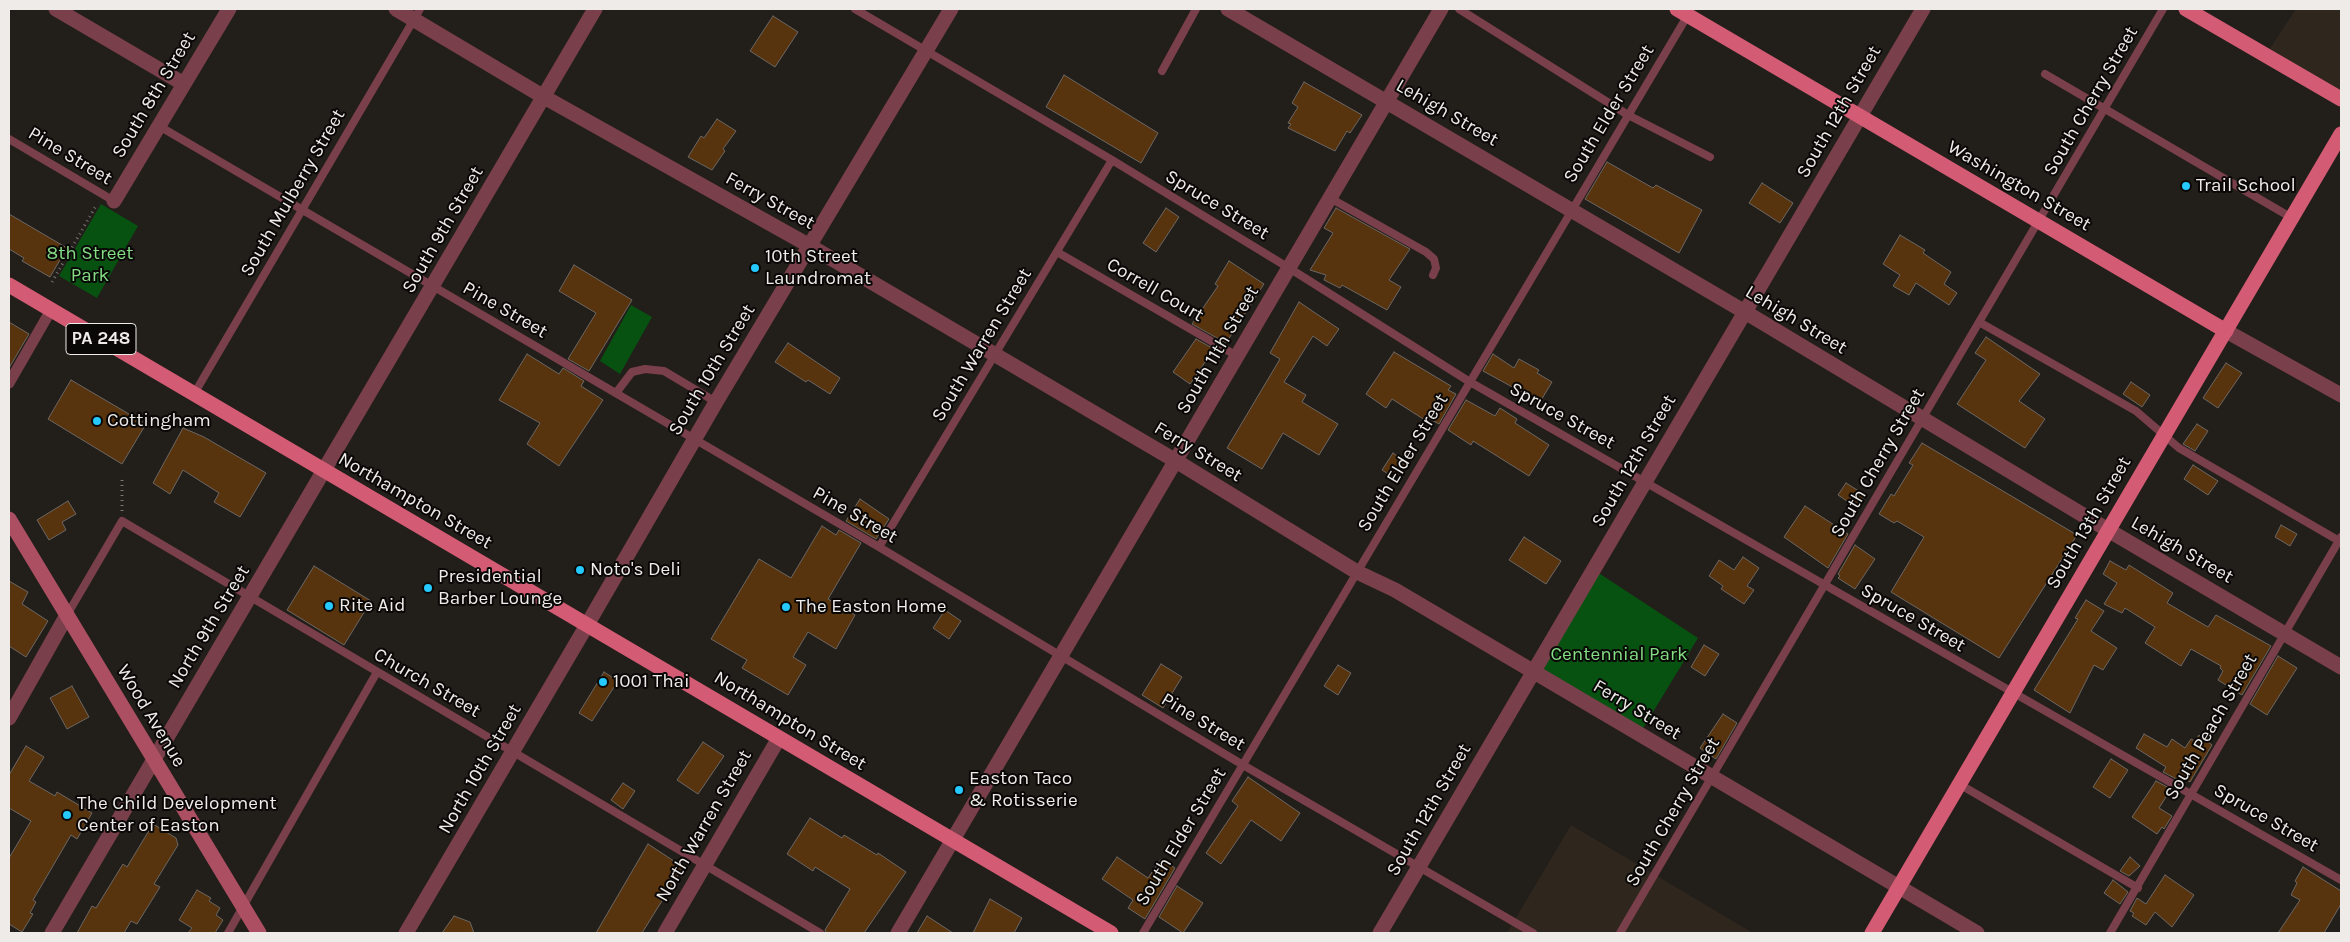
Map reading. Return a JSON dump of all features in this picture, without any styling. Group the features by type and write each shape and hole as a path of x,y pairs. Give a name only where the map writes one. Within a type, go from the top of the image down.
{"main road":[{"path":"2186,9 2341,100"},
{"name":"Washington Street","path":"1685,11 2226,331"},
{"name":"South 13th Street","path":"1872,933 2341,134"},
{"name":"Northampton Street","path":"9,285 1111,933"},
{"name":"Wood Avenue","path":"9,519 259,933"}],"street":[{"path":"56,9 184,84"},
{"name":"South 8th Street","path":"108,198 159,126 229,9"},
{"name":"Ferry Street","path":"396,9 417,14 544,97 810,246 1176,461 1356,572 1395,590 1977,933"},
{"name":"South 9th Street","path":"325,471 595,9"},
{"name":"South 10th Street","path":"588,625 694,439 951,9"},
{"name":"Lehigh Street","path":"1228,9 1745,312 2108,530 2341,667"},
{"name":"South 11th Street","path":"898,933 1441,9"},
{"name":"South 12th Street","path":"1380,933 1923,9"},
{"path":"9,383 51,310"},
{"name":"Washington Street","path":"2226,331 2341,395"},
{"name":"North 9th Street","path":"52,933 325,471"},
{"path":"9,718 67,615"},
{"name":"North 10th Street","path":"406,933 588,625"},
{"name":"North Warren Street","path":"664,933 779,738"}],"lane":[{"name":"Spruce Street","path":"855,9 1112,160 1470,382 2341,880"},
{"path":"1162,71 1196,9"},
{"path":"1460,9 1628,115 1710,158"},
{"name":"South Cherry Street","path":"1620,933 2163,9"},
{"name":"South Elder Street","path":"1143,933 1628,115 1685,11"},
{"name":"South Mulberry Street","path":"194,394 417,14"},
{"path":"2045,74 2292,218"},
{"name":"Pine Street","path":"159,126 879,547 1243,765 1533,933"},
{"name":"Pine Street","path":"9,139 108,198"},
{"name":"South Warren Street","path":"879,547 1112,160"},
{"path":"1330,198 1426,252 1434,259 1436,268 1433,275"},
{"name":"Correll Court","path":"1057,252 1237,356"},
{"path":"1979,322 2136,411 2179,448 2341,540"},
{"path":"616,393 632,372 645,369 664,371 716,402"},
{"path":"67,615 122,521"},
{"name":"Church Street","path":"122,521 820,933"},
{"name":"South Peach Street","path":"2110,933 2138,888 2190,793 2284,633 2341,540"},
{"path":"228,933 378,672"},
{"path":"1959,784 2138,888"}],"path":[{"path":"52,282 108,198"},
{"path":"122,479 122,521"}],"shaded area":[{"path":"2296,9 2341,9 2341,102 2265,56"},
{"path":"1571,825 1753,933 1507,933"}],"green space":[{"name":"8th Street Park","path":"101,204 138,226 97,298 59,276"},
{"path":"631,305 652,317 620,374 600,361"},
{"name":"Centennial Park","path":"1594,570 1698,638 1639,735 1534,672"}],"building":[{"path":"773,16 798,32 775,67 750,51"},
{"path":"1064,75 1158,133 1141,163 1046,107"},
{"path":"1304,82 1362,115 1350,133 1347,131 1335,151 1288,128 1291,124 1288,123 1298,107 1292,103"},
{"path":"717,119 736,131 723,149 725,151 712,170 688,157 701,136 704,138"},
{"path":"1607,162 1653,188 1656,185 1702,210 1679,253 1585,199"},
{"path":"1762,183 1793,203 1780,223 1749,203"},
{"path":"1166,208 1179,217 1156,252 1143,243"},
{"path":"1336,208 1410,249 1389,280 1401,287 1387,310 1342,285 1340,288 1324,280 1326,275 1310,270 1333,233 1324,228"},
{"path":"9,214 67,248 50,277 22,261 24,258 9,249"},
{"path":"1900,235 1925,250 1923,253 1951,272 1944,284 1957,293 1949,305 1916,283 1909,295 1893,286 1900,275 1883,264"},
{"path":"1229,261 1264,284 1226,343 1192,324 1218,286 1215,284"},
{"path":"574,265 632,300 589,371 568,359 596,313 559,291"},
{"path":"1299,302 1339,329 1327,346 1313,336 1284,382 1306,395 1302,402 1338,424 1319,455 1283,433 1262,469 1227,448 1280,359 1270,353"},
{"path":"9,322 29,334 9,368"},
{"path":"1986,337 2040,374 2019,401 2045,419 2025,448 1957,404 1986,360 1975,353"},
{"path":"1196,339 1214,349 1190,384 1173,372"},
{"path":"788,343 840,378 830,394 808,380 806,382 775,362"},
{"path":"1394,352 1451,386 1448,390 1456,394 1439,424 1430,419 1428,422 1392,399 1386,408 1366,394"},
{"path":"527,354 559,374 563,368 584,381 581,386 603,400 559,466 527,444 540,423 499,400"},
{"path":"1493,354 1514,368 1519,359 1539,370 1537,373 1552,382 1540,402 1483,371"},
{"path":"2226,363 2242,373 2218,408 2203,398"},
{"name":"Cottingham","path":"71,380 146,424 122,464 48,419"},
{"path":"2131,382 2150,395 2142,407 2123,394"},
{"path":"1466,400 1495,416 1500,408 1517,419 1515,423 1549,445 1529,476 1473,441 1471,445 1448,430"},
{"path":"2197,424 2208,431 2195,451 2183,444"},
{"path":"183,428 204,437 266,473 240,517 214,502 219,493 183,470 170,494 153,483"},
{"path":"1922,443 2077,535 1999,658 1891,592 1924,537 1897,521 1894,523 1879,514 1891,494 1894,496 1913,465 1909,463"},
{"path":"1393,453 1407,463 1396,479 1382,470"},
{"path":"2193,465 2218,481 2208,495 2184,479"},
{"path":"1846,483 1865,495 1857,508 1838,495"},
{"path":"860,499 889,519 876,539 846,521"},
{"path":"68,501 76,514 62,522 66,530 49,540 37,520"},
{"path":"1805,506 1848,534 1828,568 1784,537"},
{"path":"2281,525 2297,534 2290,546 2275,537"},
{"name":"The Easton Home","path":"822,526 836,535 839,530 861,543 828,599 855,615 836,649 808,632 793,657 806,665 788,695 742,668 747,660 711,639 759,559 791,578"},
{"path":"1524,537 1561,561 1546,584 1509,560"},
{"path":"1855,545 1875,559 1855,589 1838,578 1840,576 1838,574"},
{"path":"1743,557 1759,568 1747,586 1754,590 1744,604 1721,589 1723,586 1709,576 1719,560 1734,570"},
{"path":"2110,561 2126,570 2129,565 2173,593 2167,603 2208,627 2216,615 2271,646 2242,695 2218,680 2223,671 2220,668 2221,666 2191,649 2181,666 2145,643 2155,627 2125,608 2122,613 2104,604 2117,583 2103,574"},
{"name":"Rite Aid","path":"314,566 371,601 344,645 287,610"},
{"path":"9,581 28,592 22,604 48,621 26,657 9,646"},
{"path":"2086,600 2104,611 2091,631 2117,648 2103,670 2094,665 2070,713 2034,690 2078,619 2075,618"},
{"path":"945,610 961,621 949,639 933,628"},
{"path":"1704,645 1719,654 1705,676 1691,667"},
{"path":"2278,656 2297,668 2267,715 2250,704"},
{"path":"1161,664 1182,677 1163,708 1142,695"},
{"path":"1338,665 1351,673 1338,695 1324,686"},
{"path":"604,672 618,681 592,721 579,713"},
{"path":"72,686 89,717 67,729 50,698"},
{"path":"1723,714 1737,723 1716,759 1700,748"},
{"path":"2144,734 2167,747 2172,739 2185,748 2191,739 2195,741 2199,735 2212,745 2190,782 2180,776 2178,780 2163,772 2166,767 2136,748"},
{"path":"703,742 724,756 698,794 677,780"},
{"path":"26,746 44,757 29,781 55,796 57,792 92,813 77,839 71,835 33,900 36,902 30,913 33,914 22,932 9,924 9,858 31,821 9,808 9,775"},
{"path":"2111,759 2128,770 2110,798 2093,787"},
{"path":"1248,777 1300,813 1281,841 1251,820 1221,864 1206,853 1238,806 1232,801"},
{"path":"2156,781 2171,789 2159,808 2172,816 2164,829 2162,827 2157,834 2132,817"},
{"path":"623,783 635,791 623,809 611,800"},
{"path":"810,818 842,838 844,835 877,855 878,853 906,872 864,933 826,933 825,930 850,889 815,867 813,871 787,854"},
{"path":"153,824 176,838 178,845 154,884 160,887 137,924 131,921 124,933 77,933 92,906 96,908 123,864 127,867"},
{"path":"648,844 683,867 642,933 596,933"},
{"path":"1117,857 1148,878 1161,859 1175,868 1145,919 1128,908 1133,900 1102,879"},
{"path":"2130,857 2140,866 2129,876 2120,871"},
{"path":"2303,867 2341,891 2341,904 2324,933 2278,933 2300,900 2291,895 2297,883 2295,881"},
{"path":"2165,875 2194,895 2172,927 2155,912 2146,925 2132,916 2134,913 2130,911 2137,898 2146,904"},
{"path":"2113,880 2128,892 2120,904 2104,893"},
{"path":"1177,886 1203,903 1183,933 1159,917"},
{"path":"197,890 211,898 209,901 220,908 216,915 223,920 215,933 188,933 192,928 179,920"},
{"path":"990,899 1022,918 1014,933 973,933"},
{"path":"454,916 470,922 474,933 442,933"},
{"path":"927,916 953,933 917,933"}],"place":[{"name":"Trail School","path":"2186,186"},
{"name":"10th Street Laundromat","path":"755,268"},
{"name":"Cottingham","path":"97,421"},
{"name":"Noto's Deli","path":"580,570"},
{"name":"Presidential Barber Lounge","path":"428,588"},
{"name":"Rite Aid","path":"329,606"},
{"name":"The Easton Home","path":"786,607"},
{"name":"1001 Thai","path":"603,682"},
{"name":"Easton Taco & Rotisserie","path":"959,790"},
{"name":"The Child Development Center of Easton","path":"67,815"}]}
